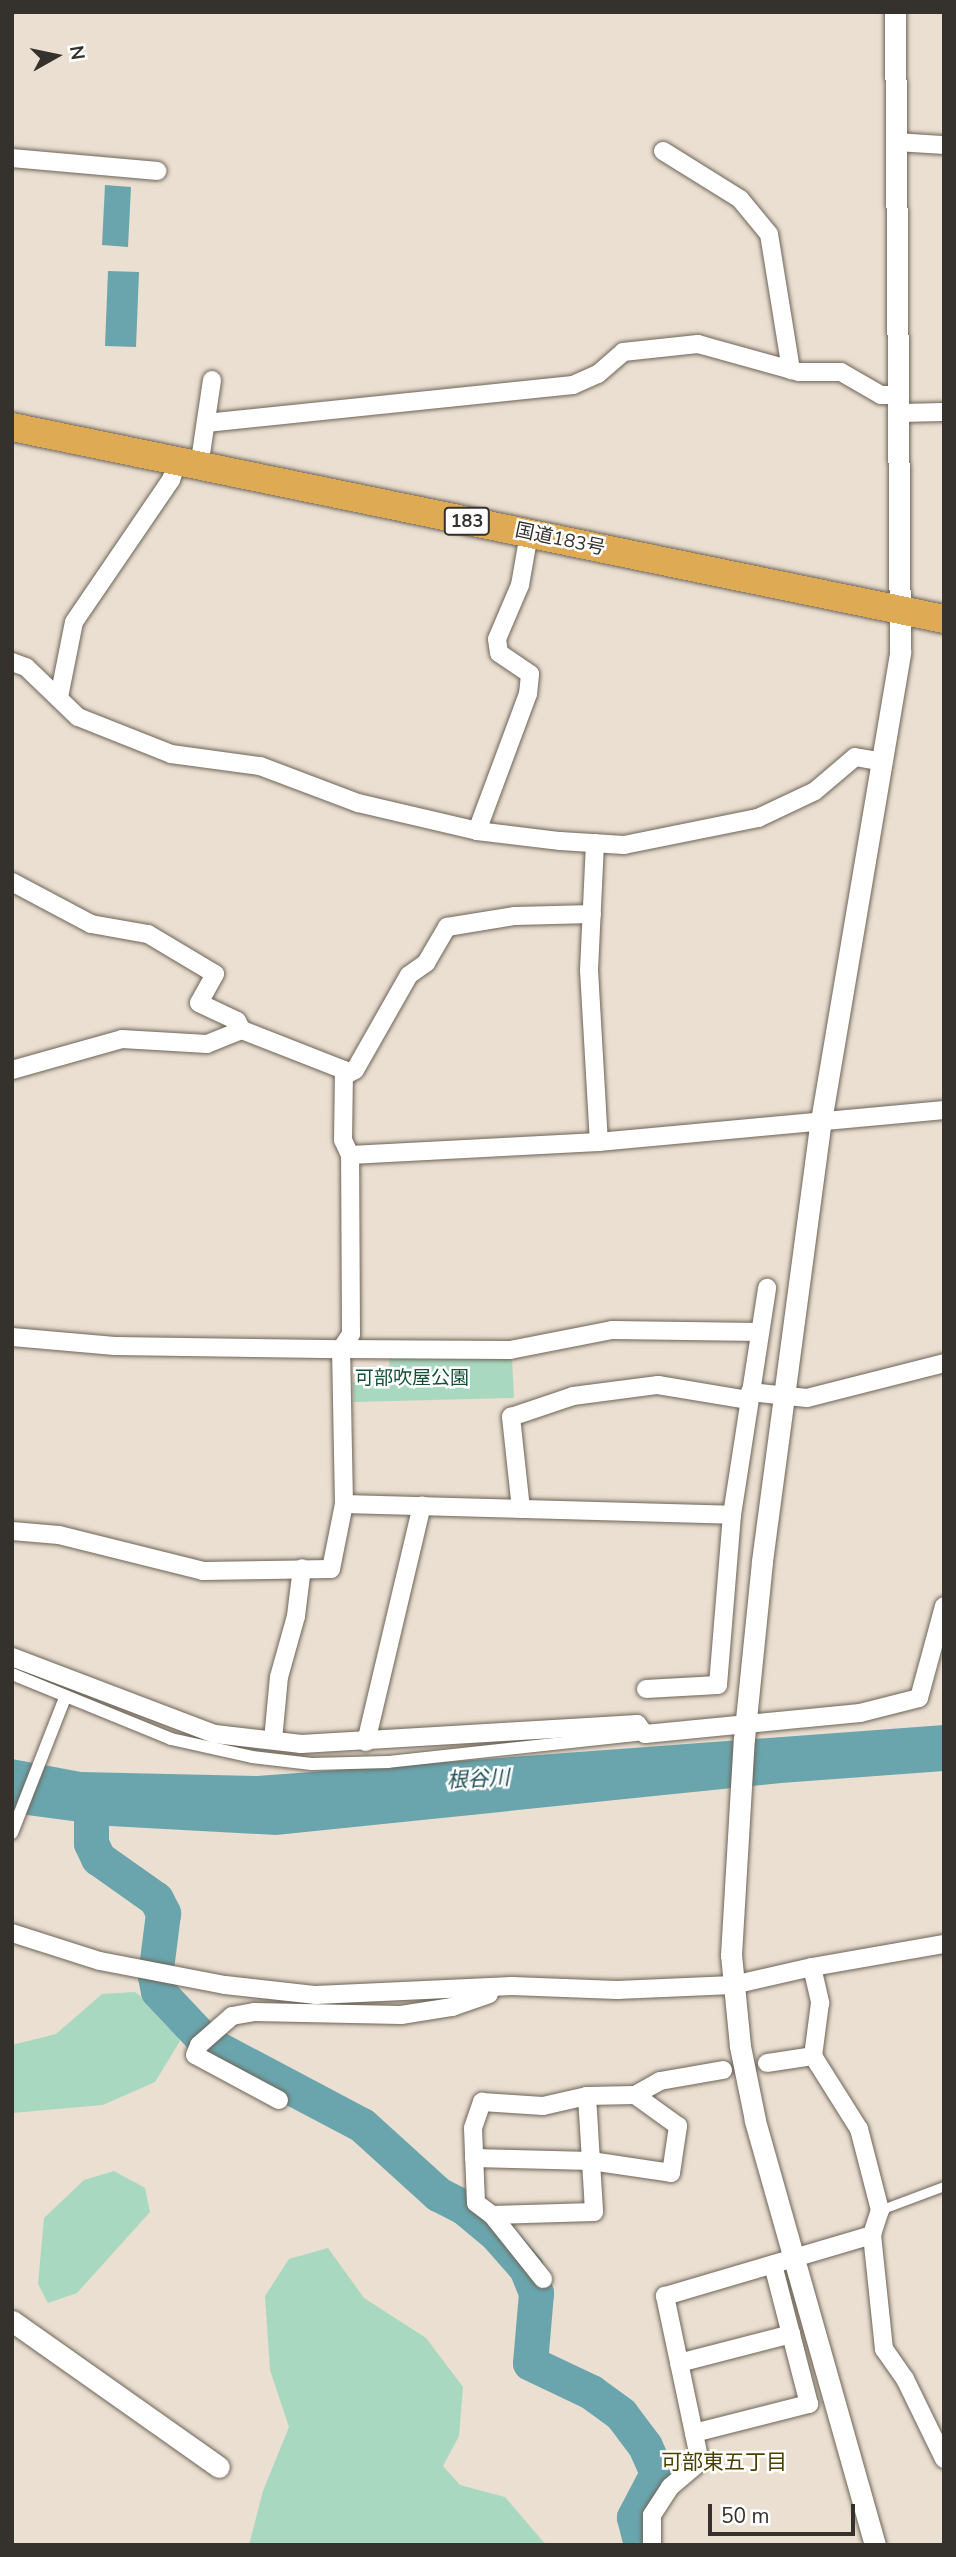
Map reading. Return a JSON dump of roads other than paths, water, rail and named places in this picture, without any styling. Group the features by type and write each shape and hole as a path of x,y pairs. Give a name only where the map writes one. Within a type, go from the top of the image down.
{"highway":[{"name":"国道183号","path":"12,427 944,619"}],"street":[{"path":"875,2545 755,2120 733,1985 731,1955 745,1731 784,1398 821,1121 882,762 902,611 895,12"},
{"path":"897,142 944,145"},
{"path":"663,151 740,199 769,234 791,370"},
{"path":"12,158 157,171"},
{"path":"206,424 573,385 598,374 623,352 698,344 791,370 841,372 900,404 944,412"},
{"path":"59,697 74,622 171,480 188,464 206,424 212,380"},
{"path":"477,831 528,694 530,674 499,653 497,639 520,586 529,534"},
{"path":"12,663 26,667 78,717 171,754 260,766 358,803 477,831 624,845 688,835 758,818 815,791 855,757 882,762"},
{"path":"595,843 589,970 599,1142"},
{"path":"12,882 91,924 148,934 215,974 200,1003 237,1021 242,1030 346,1075"},
{"path":"346,1075 355,1070 409,975 426,963 447,927 515,916 592,915"},
{"path":"12,1070 122,1039 207,1044 242,1030"},
{"path":"12,1531 59,1535 203,1571 331,1569 344,1504 341,1349 351,1334 351,1155 344,1140 346,1075"},
{"path":"351,1155 599,1142 944,1110"},
{"path":"646,1689 718,1685 732,1515 767,1289"},
{"path":"12,1337 115,1346 510,1350 612,1331 759,1332"},
{"path":"521,1509 511,1416 573,1396 657,1385 750,1396 807,1398 944,1363"},
{"path":"344,1504 732,1515"},
{"path":"366,1742 422,1506"},
{"path":"273,1740 279,1677 296,1616 302,1568"},
{"path":"12,1674 65,1698 171,1739 252,1757 312,1764 388,1762 645,1734 745,1731 860,1713 919,1698 944,1605"},
{"path":"12,1657 215,1734 273,1740 366,1742 637,1724 645,1734"},
{"path":"12,1833 65,1698"},
{"path":"12,1933 141,1969 316,1995 512,1986 617,1990 733,1985 812,1967 944,1944"},
{"path":"812,1967 820,2003 813,2056 859,2129 880,2210 872,2235 884,2349 905,2379 944,2459"},
{"path":"279,2100 195,2055 204,2039 232,2016 254,2012 401,2015 452,2007 512,1986"},
{"path":"767,2063 813,2056"},
{"path":"543,2279 492,2215 476,2203 473,2128 482,2102 543,2106 587,2096 635,2095 660,2081 723,2070"},
{"path":"474,2158 591,2161 671,2173 678,2126 635,2095"},
{"path":"492,2215 594,2213 587,2096"},
{"path":"651,2543 652,2515 670,2487 700,2462 665,2296 872,2235"},
{"path":"694,2433 809,2404 772,2265"},
{"path":"12,2321 219,2467"},
{"path":"679,2363 791,2334"}],"lane":[{"path":"880,2210 944,2186"}],"water":[{"path":"105,185 131,187 128,247 102,245"},
{"path":"108,271 139,272 136,347 105,346"},
{"name":"根谷川","path":"944,1725 944,1771 781,1783 276,1835 110,1826 12,1813 12,1759 81,1772 257,1776"}],"waterway":[{"path":"91,1801 91,1843 98,1858 156,1899 163,1913 155,1976 158,1991 207,2043 362,2125 438,2194 465,2208 496,2234 526,2268 536,2293 530,2363 591,2392 621,2414 645,2446 657,2473 634,2517 641,2545"}],"district":[{"name":"可部東五丁目","path":"724,2462"}],"park label":[{"name":"可部吹屋公園","path":"412,1379"}]}
